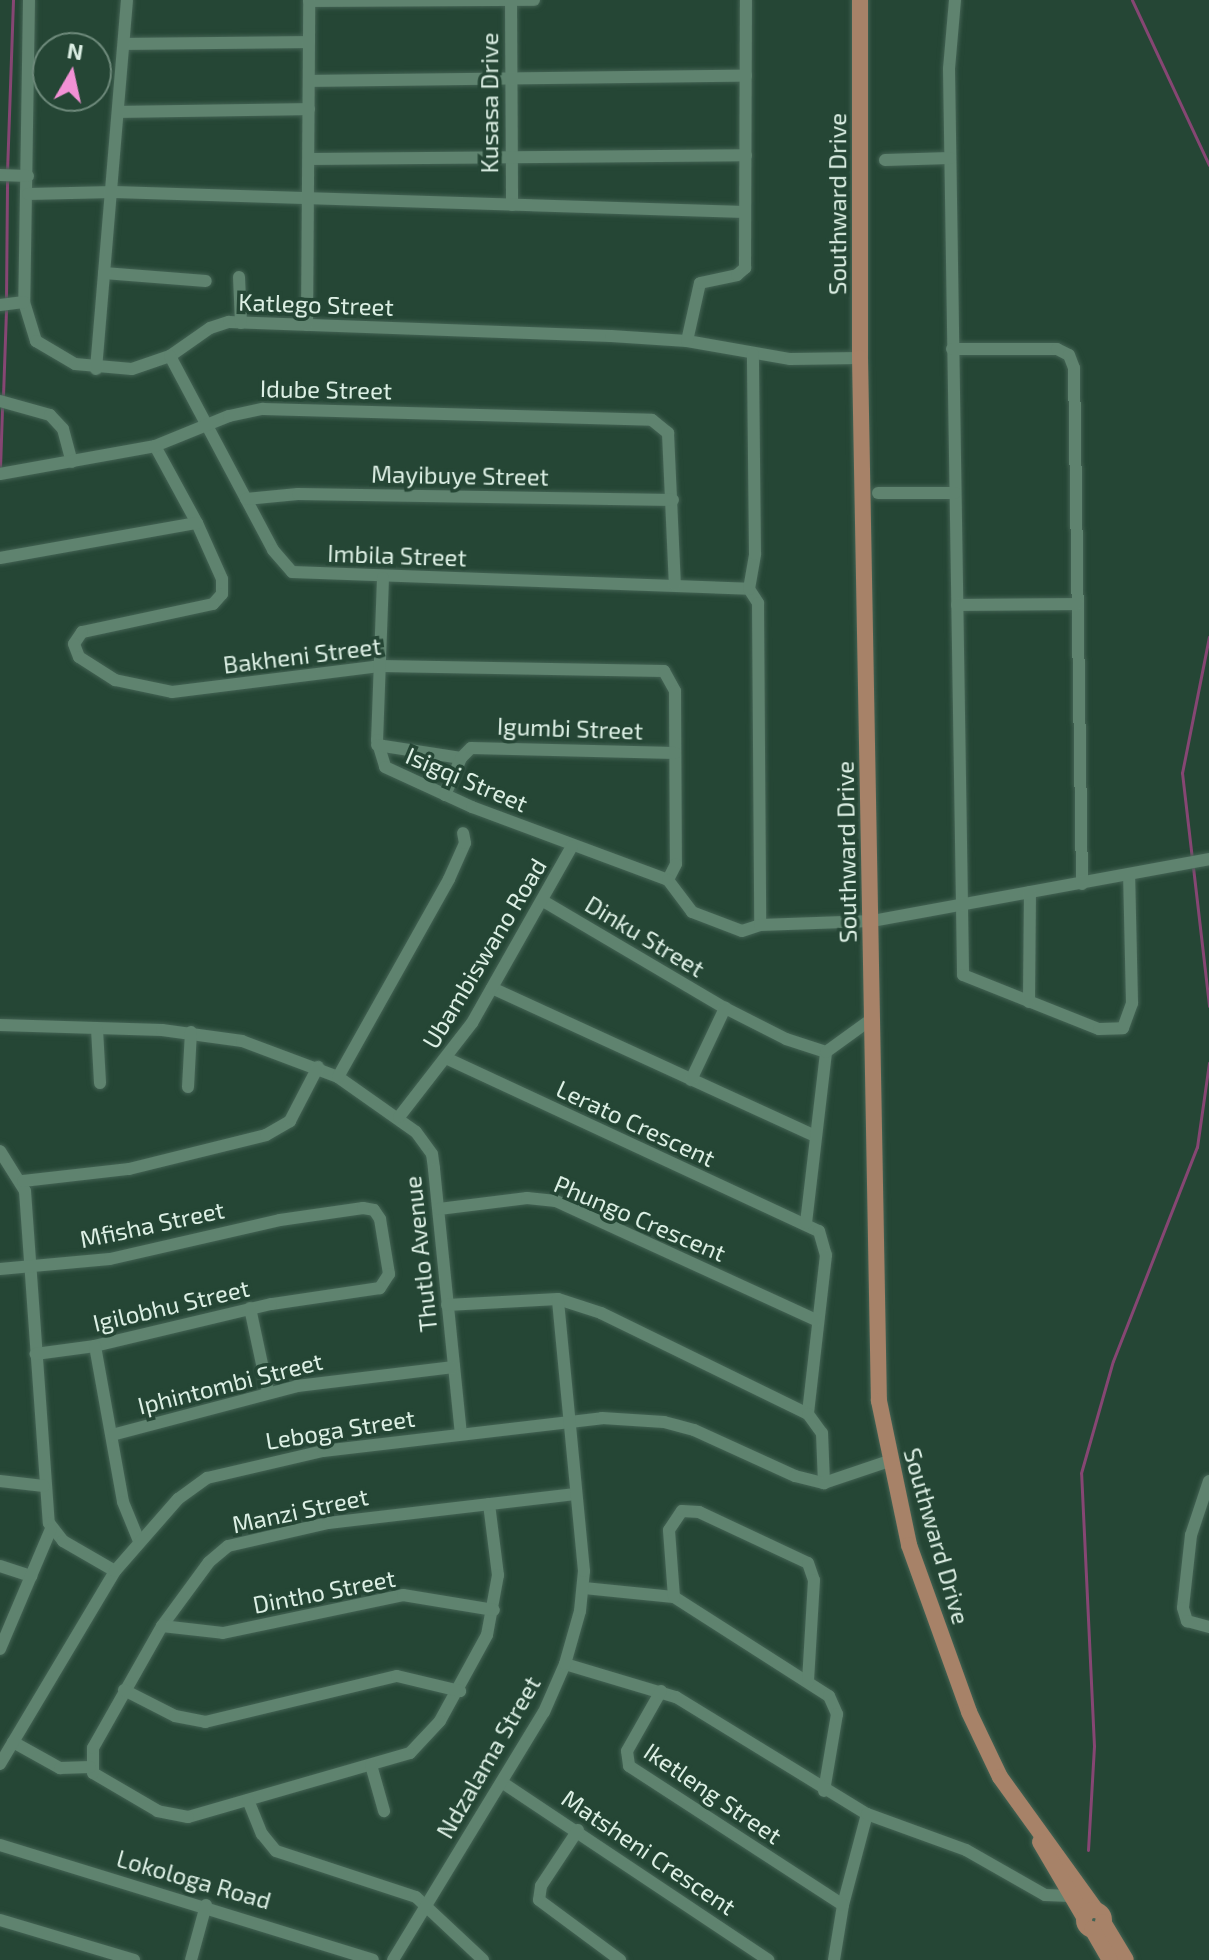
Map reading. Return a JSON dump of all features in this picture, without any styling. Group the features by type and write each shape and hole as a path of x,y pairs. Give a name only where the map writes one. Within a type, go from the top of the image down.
{"main road":[{"name":"Southward Drive","path":"860,0 860,358 872,921 875,1331 889,1461 920,1582 960,1691 1000,1777 1039,1837"},
{"path":"1039,1837 1071,1896 1094,1919 1110,1960"},
{"path":"1039,1837 1094,1919 1126,1960"}],"street":[{"name":"Katlego Street","path":"29,0 24,302 36,341 75,364 96,369 132,369 170,356 210,328 241,323 687,341 753,354 860,358"},
{"path":"96,369 114,192 127,0"},
{"path":"307,325 309,0 534,0"},
{"name":"Kusasa Drive","path":"511,0 512,205"},
{"path":"687,341 700,283 737,275 745,268 746,0"},
{"path":"955,0 949,69 963,975 1099,1029 1128,1025 1129,875"},
{"path":"124,44 309,42"},
{"path":"309,81 746,76"},
{"path":"120,112 309,109"},
{"path":"309,159 746,155"},
{"path":"885,160 950,158"},
{"path":"0,175 28,176"},
{"path":"28,194 114,192 745,212"},
{"path":"104,273 206,281"},
{"path":"239,277 241,323"},
{"path":"0,305 24,302"},
{"path":"952,349 1057,349 1069,355 1075,379 1082,884"},
{"path":"753,354 755,554 749,589 758,603 760,925"},
{"name":"Imbila Street","path":"170,356 273,550 292,572 383,578 749,589"},
{"path":"0,401 50,415 63,429 72,462"},
{"name":"Idube Street","path":"0,474 155,446 263,409 660,423 668,433 673,500"},
{"name":"Bakheni Street","path":"155,446 197,523 222,579 219,600 82,632 74,644 79,657 115,680 172,692 381,666 664,671 675,691 676,864 668,880"},
{"path":"878,493 955,493"},
{"name":"Mayibuye Street","path":"246,499 298,494 673,500"},
{"path":"673,500 675,585"},
{"path":"0,558 197,523"},
{"name":"Isigqi Street","path":"383,578 377,745 380,759 393,773 572,846 668,880"},
{"path":"957,605 1078,604"},
{"path":"377,745 461,758 445,795"},
{"name":"Igumbi Street","path":"461,758 465,750 479,747 675,753"},
{"path":"338,1077 449,879 465,843 463,833"},
{"name":"Ubambiswano Road","path":"399,1117 448,1059 543,901 572,846"},
{"path":"668,880 685,906 700,917 742,931 760,925 872,921 1203,860"},
{"path":"1029,1002 1030,892"},
{"name":"Dinku Street","path":"543,901 725,1008 826,1052"},
{"path":"492,988 813,1135"},
{"path":"691,1080 725,1008"},
{"path":"808,1414 826,1246 819,1231 806,1223 813,1135 826,1052 873,1018"},
{"name":"Thutlo Avenue","path":"0,1025 191,1032 242,1041 318,1067 399,1117 432,1154 461,1434"},
{"path":"97,1029 100,1083"},
{"path":"188,1087 191,1032"},
{"name":"Lerato Crescent","path":"448,1059 806,1223"},
{"path":"23,1181 129,1169 266,1135 290,1121 318,1067"},
{"path":"0,1151 23,1181 32,1266 44,1486 51,1529 1,1644"},
{"name":"Phungo Crescent","path":"439,1209 527,1198 556,1201 816,1320"},
{"name":"Mfisha Street","path":"0,1269 110,1259 280,1220 363,1208 379,1214 389,1268 386,1286 316,1297"},
{"name":"Igilobhu Street","path":"36,1354 95,1346 250,1308 316,1297"},
{"path":"447,1305 558,1299 601,1313 808,1414 821,1428 824,1483 889,1461"},
{"path":"558,1299 568,1420"},
{"path":"250,1308 268,1392"},
{"path":"95,1346 123,1502 139,1541"},
{"name":"Iphintombi Street","path":"112,1435 268,1392 454,1367"},
{"name":"Leboga Street","path":"1,1761 115,1571 178,1499 207,1478 323,1451 568,1420 664,1422 824,1483"},
{"name":"Ndzalama Street","path":"393,1960 426,1902 503,1783 565,1664 584,1588 568,1420"},
{"path":"0,1481 44,1486"},
{"path":"1209,1481 1191,1535 1183,1608 1187,1621 1209,1627"},
{"name":"Manzi Street","path":"90,1767 93,1748 162,1626 203,1568 228,1546 328,1523 575,1494"},
{"path":"13,1742 60,1768 90,1767 99,1777 173,1816 202,1814 371,1765 421,1745 460,1691 494,1610 498,1575 489,1504"},
{"path":"674,1597 669,1530 682,1511 699,1512 808,1563 814,1580 808,1682"},
{"path":"51,1529 115,1571"},
{"path":"0,1566 31,1576"},
{"path":"584,1588 674,1597 808,1682 837,1708 824,1791"},
{"name":"Dintho Street","path":"162,1626 223,1633 403,1595 494,1610"},
{"path":"565,1664 661,1691 867,1814 976,1855 1045,1895 1071,1896"},
{"path":"124,1690 175,1716 205,1722 397,1676 460,1691"},
{"name":"Iketleng Street","path":"661,1691 627,1751 629,1766 843,1905"},
{"path":"371,1765 384,1811"},
{"name":"Matsheni Crescent","path":"503,1783 578,1830 768,1960"},
{"path":"248,1800 262,1834 276,1851 426,1902 483,1960"},
{"path":"834,1960 843,1905 867,1814"},
{"path":"578,1830 541,1886 539,1900 620,1960"},
{"name":"Lokologa Road","path":"0,1845 206,1905 373,1960"},
{"path":"191,1960 206,1905"},
{"path":"0,1920 134,1960"}],"waterway":[{"path":"7,172 13,0"},
{"path":"1132,0 1209,165"},
{"path":"6,300 7,180"},
{"path":"3,396 6,308"},
{"path":"0,469 2,408"},
{"path":"1192,859 1182,773 1209,637"},
{"path":"1193,867 1209,1006"},
{"path":"1088,1850 1094,1746 1081,1473 1113,1361 1197,1147 1209,1063"}]}
